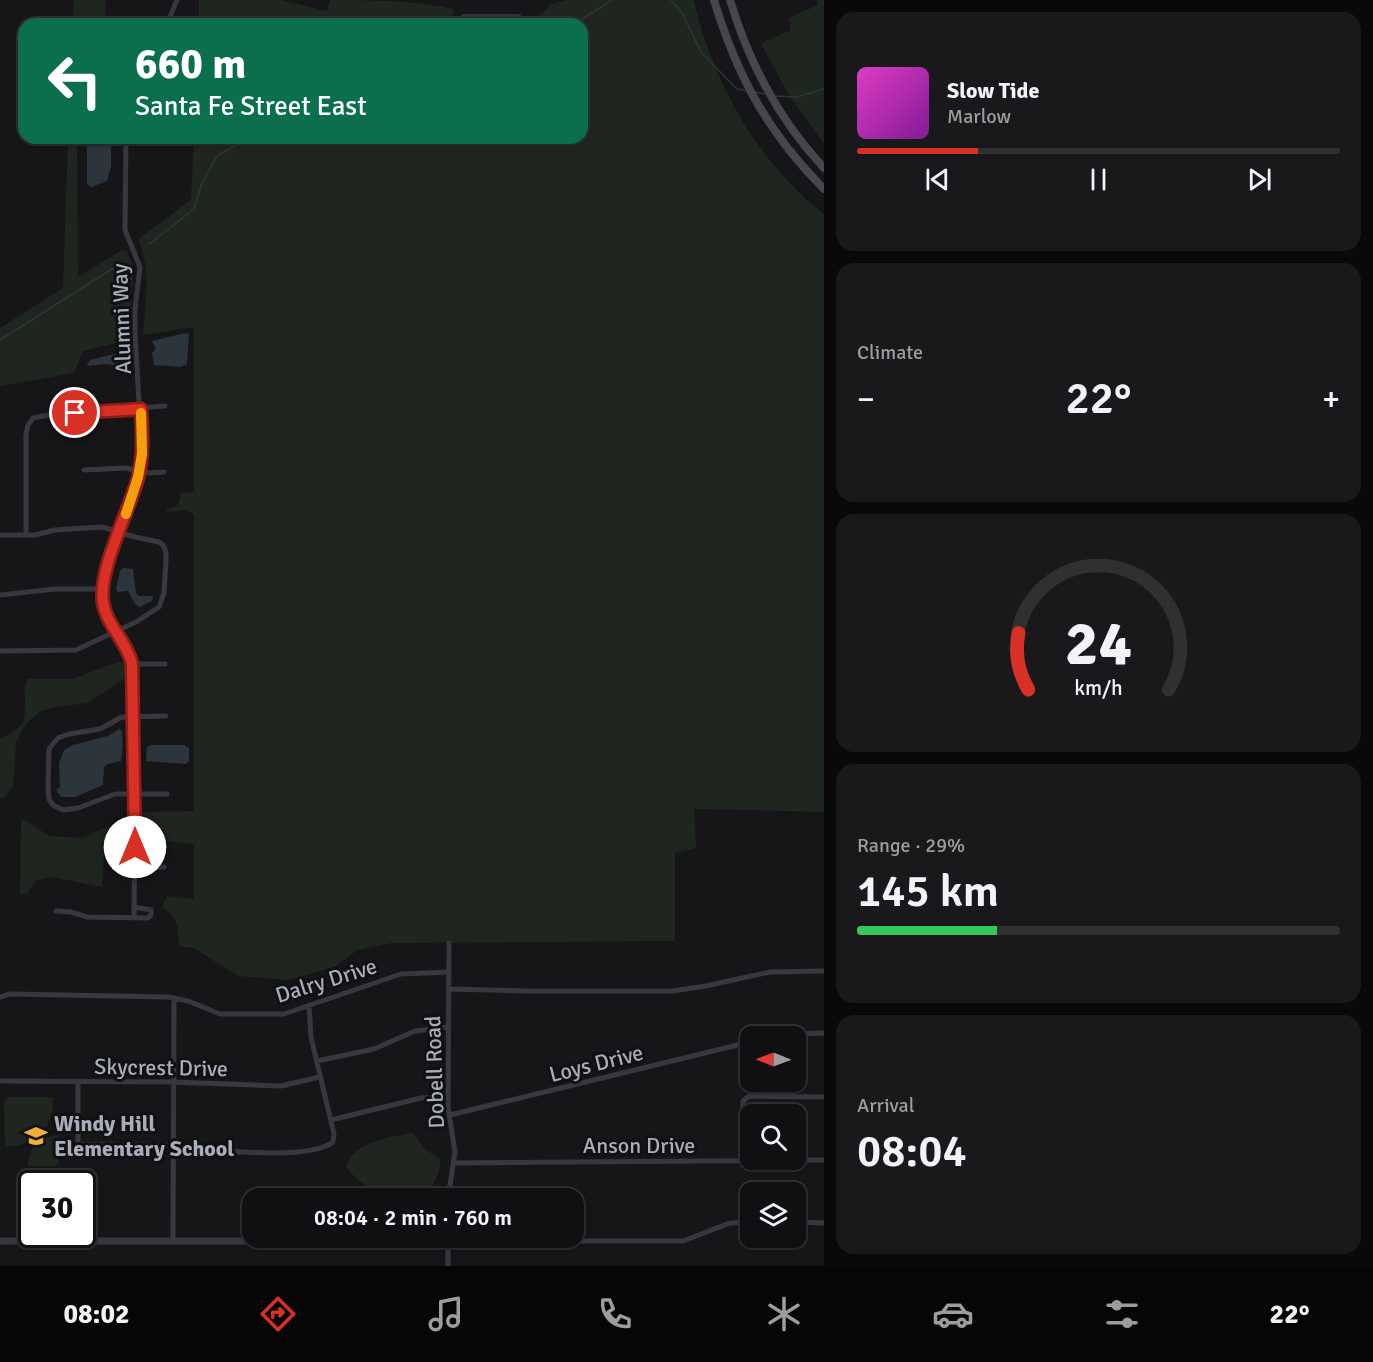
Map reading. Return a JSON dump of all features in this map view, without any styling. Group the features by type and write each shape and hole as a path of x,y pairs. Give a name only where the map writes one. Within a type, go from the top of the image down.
{"main road":[{"path":"714,0 741,72 768,124 824,189"},
{"path":"730,0 742,36 778,109 803,145 824,168"}],"street":[{"path":"170,18 177,0"},
{"name":"Alumni Way","path":"102,589 139,471 143,444 135,334 135,309 140,267 125,230 126,144"},
{"path":"26,535 26,429 31,420 40,415 165,406"},
{"path":"84,470 126,468 149,473 164,472"},
{"path":"0,535 34,535 55,530 102,527 143,539 152,539 163,545 166,552 161,602 159,607 153,611 117,632 76,650 0,651"},
{"path":"0,595 62,588 102,589 105,609 127,648 132,664 135,795 134,918"},
{"path":"132,664 165,664"},
{"path":"166,716 118,718 100,729 63,735 53,742 49,749 48,786 49,799 53,805 58,809 69,810 114,794 167,794"},
{"path":"135,869 164,867"},
{"path":"56,911 72,912 87,917 148,918 151,915 151,910 147,908 134,907"},
{"name":"Dobell Road","path":"449,943 448,1097 454,1143 454,1163 450,1188"},
{"path":"449,989 672,991 770,972 824,971"},
{"name":"Dalry Drive","path":"0,997 10,994 27,994 174,998 225,1014 284,1014 401,974 449,972"},
{"path":"173,1241 174,998"},
{"path":"78,1082 78,1144 166,1144 173,1147 292,1153 331,1144 335,1139 311,1037 309,1006"},
{"path":"317,1061 374,1049 415,1031 448,1028"},
{"path":"806,1034 824,1033"},
{"name":"Loys Drive","path":"450,1115 740,1044"},
{"name":"Skycrest Drive","path":"0,1081 286,1086 320,1077"},
{"path":"743,1104 749,1096 824,1097"},
{"path":"331,1120 422,1098 448,1097"},
{"name":"Anson Drive","path":"454,1163 740,1160"},
{"name":"Anson Drive","path":"806,1160 824,1160"},
{"path":"584,1240 683,1241 730,1223 740,1222"},
{"path":"806,1222 824,1223"},
{"path":"0,1241 242,1240"},
{"path":"448,1248 448,1266"}],"shaded area":[{"path":"74,0 106,0 105,18 73,18"},
{"path":"199,0 281,0 327,11 330,0 407,2 453,9 453,18 199,18"},
{"path":"567,0 694,0 713,61 741,118 778,170 824,214 824,812 694,809 696,848 675,853 675,941 392,943 357,950 335,967 288,980 238,976 194,948 179,946 176,924 172,916 162,907 167,896 194,899 194,844 141,839 140,812 194,811 194,514 183,510 168,513 166,510 178,505 181,493 194,492 194,327 143,335 146,274 138,239 191,200 194,144 588,144 588,18 533,18 543,13 551,4"},
{"path":"817,0 824,0 824,144 788,94 761,43 791,30 788,18 818,5"},
{"path":"462,14 523,14 515,18 460,18"},
{"path":"68,144 77,144 78,277 122,250 127,251 134,268 127,340 83,351 74,373 0,386 0,328 63,288"},
{"path":"87,144 111,144 111,167 107,181 91,187 87,184"},
{"path":"189,334 187,364 181,367 154,365 152,353 156,349 152,341"},
{"path":"122,352 120,366 106,364 89,366 87,364 90,360"},
{"path":"123,568 133,569 136,593 139,596 153,596 152,601 140,607 135,604 128,591 118,592 116,589 120,571"},
{"path":"117,662 125,662 127,677 88,703 41,711 26,724 16,742 13,786 4,798 0,798 0,739 22,723 28,679 73,679"},
{"path":"119,729 122,731 123,747 121,761 107,764 104,767 103,785 75,797 61,797 56,790 60,787 59,763 64,750 73,745 108,736"},
{"path":"184,745 189,748 189,761 186,764 146,761 147,747"},
{"path":"25,820 49,836 84,838 101,829 128,820 127,850 123,855 107,854 104,857 102,886 53,877 36,880 27,894 20,895 21,821"},
{"path":"8,1097 53,1097 50,1118 41,1133 25,1143 5,1147 4,1102"},
{"path":"412,1132 426,1150 441,1159 432,1188 370,1188 346,1167 350,1158 357,1151 383,1139"},
{"path":"59,1135 59,1162 54,1166 28,1166 30,1153 36,1143"}],"waterway":[{"path":"584,18 612,0"},
{"path":"671,0 682,13 701,52 737,89 747,91"},
{"path":"775,96 797,97 824,89"},
{"path":"754,92 765,94"},
{"path":"149,244 194,209 202,183 217,156 238,144"},
{"path":"0,340 123,262"}],"slow traffic":[{"path":"126,514 138,477 142,454 141,413"}],"place":[{"name":"Windy Hill Elementary School","path":"36,1136"}],"route":[{"path":"75,413 141,409 143,444 138,477 107,567 102,589 107,616 127,648 132,664 135,847"}]}
